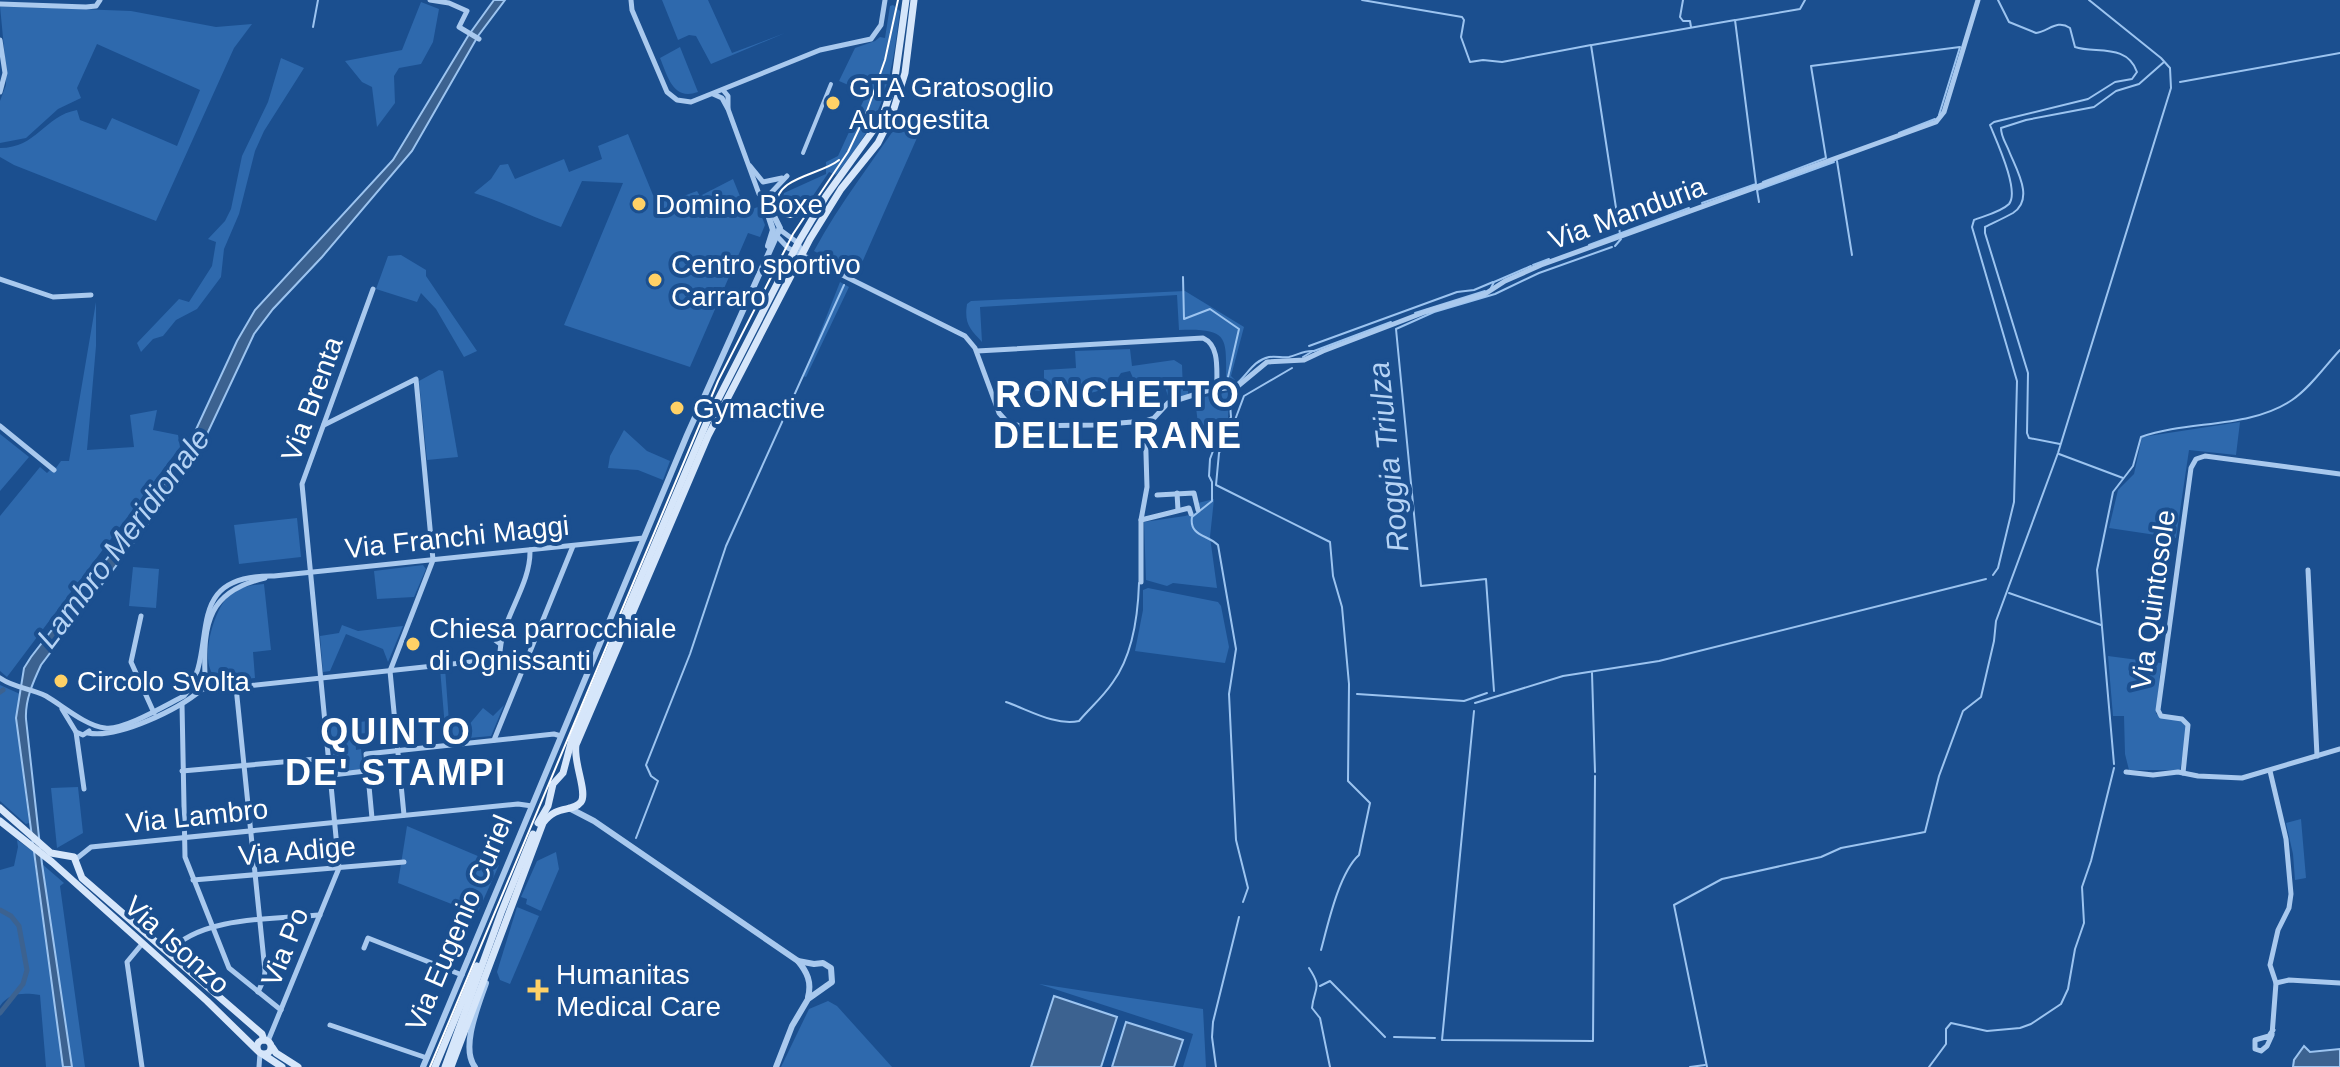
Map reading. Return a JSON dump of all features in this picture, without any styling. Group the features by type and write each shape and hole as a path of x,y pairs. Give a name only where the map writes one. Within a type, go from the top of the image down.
{"main road":[{"path":"906,0 898,65 887,105 875,130 826,196 798,249 696,446 572,739 559,778 552,786 552,796 558,805 568,808 581,802 584,791 575,761 576,745 708,436 798,249 878,143 892,115 905,73 914,0"},
{"path":"559,778 570,776 579,780"},
{"name":"Via Eugenio Curiel","path":"445,1067 501,913 552,796"},
{"path":"0,808 48,855"},
{"name":"Via Eugenio Curiel","path":"451,1067 543,823 555,810 568,808"},
{"path":"0,821 48,855 65,856 76,864 71,874 62,872 58,863 65,856"},
{"name":"Via Isonzo","path":"48,855 62,872 260,1052 282,1067"},
{"name":"Via Isonzo","path":"76,864 82,878 262,1034 276,1053 298,1067"},
{"path":"435,1067 501,913"},
{"path":"260,1052 269,1051 267,1042"}],"street":[{"path":"0,4 93,7 100,0"},
{"path":"430,0 449,3 467,11 459,24 479,39"},
{"path":"631,0 632,10 669,95 691,102 824,48 871,39 881,25 885,0"},
{"name":"Via Manduria","path":"977,351 1000,417 1010,424 1095,425 1154,418 1166,403 1229,388 1267,362 1304,360 1425,312 1485,294 1541,265 1936,122 1944,112 1978,0"},
{"path":"0,40 5,73 0,92"},
{"path":"803,153 831,84"},
{"path":"725,97 734,85"},
{"path":"723,90 749,165 765,189 776,232 798,249 960,333 969,339 977,351 1203,338 1214,348 1217,390"},
{"path":"712,94 725,97"},
{"path":"776,232 798,249"},
{"name":"Via Eugenio Curiel","path":"423,1067 644,538 776,232"},
{"path":"0,279 53,297 91,295"},
{"name":"Via Brenta","path":"339,868 302,484 373,289"},
{"path":"323,426 416,379 433,560 390,671 404,815"},
{"path":"1141,582 1141,520 1147,487 1145,421"},
{"path":"0,426 54,470"},
{"name":"Via Quintosole","path":"2183,773 2189,727 2185,721 2161,716 2158,710 2191,468 2196,459 2205,456 2340,474"},
{"path":"1177,493 1178,510"},
{"path":"1157,495 1194,493 1198,510"},
{"path":"1141,520 1189,508 1191,514"},
{"name":"Via Franchi Maggi","path":"195,679 212,602 235,581 254,576 644,538"},
{"path":"494,741 574,545"},
{"path":"500,659 499,643 530,566 530,550"},
{"path":"2308,570 2317,756"},
{"name":"Via Franchi Maggi","path":"203,689 209,684 203,655 217,604 238,585 274,576"},
{"path":"141,616 131,662 154,714"},
{"path":"499,643 490,632 493,629 503,634"},
{"path":"0,678 12,686 44,695 62,708 106,729 182,704 203,689 527,656"},
{"path":"62,708 75,729 87,733 112,733 184,696 195,679 207,676 233,687"},
{"path":"195,679 203,689"},
{"path":"233,687 265,971 258,992"},
{"path":"182,704 185,857 229,968 281,1010"},
{"path":"83,718 76,720 75,729 84,789"},
{"path":"77,746 90,723"},
{"path":"372,818 366,754 561,736"},
{"path":"2126,772 2242,778 2340,749"},
{"path":"182,771 328,758"},
{"path":"332,775 367,771"},
{"path":"2270,771 2286,839 2291,894 2271,958 2270,969 2276,983 2273,1030 2266,1049 2255,1049 2255,1040 2269,1036 2273,1030"},
{"path":"518,804 537,797"},
{"path":"581,802 594,821"},
{"path":"518,804 533,805"},
{"path":"518,804 529,814"},
{"name":"Via Lambro","path":"76,864 91,847 518,804"},
{"path":"568,808 594,821 798,961 807,972 810,984 808,999"},
{"name":"Via Adige","path":"193,880 404,862"},
{"name":"Via Po","path":"267,1042 339,868"},
{"path":"168,953 179,940 212,926 320,915"},
{"path":"364,948 368,938 462,975"},
{"path":"142,944 127,962 142,1067"},
{"path":"776,1067 792,1026 808,999 832,982 833,972 823,963 798,961"},
{"path":"475,1067 469,1055 471,1036 493,963"},
{"path":"807,972 814,964"},
{"path":"2276,983 2289,980 2340,983"},
{"path":"810,984 820,989"},
{"path":"330,1025 427,1058"},
{"path":"259,1067 260,1052"}],"shaded area":[{"path":"662,0 708,0 732,53 785,33 711,64 696,36 689,35 678,40"},
{"path":"421,2 439,9 433,42 421,64 399,68 394,76 395,103 377,127 372,87 362,82 345,61 402,50"},
{"path":"0,6 131,11 216,27 252,24 234,48 156,221 14,165 0,157 0,148 23,143 56,118 77,110 80,120 106,130 112,118 177,146 200,90 97,44 77,88 81,98 58,109 26,138 0,143 0,101 6,85 6,69"},
{"path":"890,6 900,11 896,38 888,81 875,117 836,175 829,172 802,212 789,214 781,205 784,193 826,174 826,162 838,156 867,93 839,81 855,48 880,37 885,38"},
{"path":"680,47 698,92 690,94 677,90 660,58"},
{"path":"281,58 304,68 264,131 255,151 239,214 224,249 221,277 197,309 176,320 163,336 153,339 141,352 137,343 179,299 189,302 212,266 216,242 208,239 225,221 231,209 242,156 268,102"},
{"path":"905,113 924,122 857,274 814,251 846,198"},
{"name":"Centro sportivo Carraro","path":"628,134 653,195 670,201 697,191 700,196 733,179 746,211 758,207 765,225 760,237 748,233 690,367 564,325 623,183 582,181 561,227 474,193 491,179 500,165 508,164 515,179 564,159 569,172 602,159 598,146"},
{"path":"401,255 426,270 426,276 477,351 464,357 436,309 421,293 417,302 376,289 388,256"},
{"path":"840,282 849,287 806,377 803,376"},
{"path":"1185,291 1244,327 1231,376 1235,380 1226,384 1225,346 1217,334 1179,330 1177,295 980,307 982,342 971,330 966,317 967,304 971,301"},
{"path":"96,302 96,346 87,450 134,447 130,415 157,410 153,430 178,435 180,447 7,677 0,671 0,516 40,467 47,473 50,470 53,472 61,461 69,461"},
{"path":"1130,349 1132,366 1174,360 1182,365 1183,391 1188,391 1188,395 1178,398 1178,394 1168,396 1163,381 1136,385 1130,371 1121,373 1113,383 1092,393 1030,390 1024,406 1020,404 1026,387 1044,386 1044,370 1076,368 1075,351"},
{"path":"439,370 443,371 458,457 427,460 419,381"},
{"path":"1229,392 1228,421 1216,436 1198,424 1195,399"},
{"path":"2240,422 2236,455 2189,450 2176,538 2109,528 2118,490 2134,474 2142,437"},
{"path":"624,430 647,451 670,461 663,480 638,470 608,468 610,456"},
{"path":"0,434 29,457 0,491"},
{"path":"1214,499 1210,537 1217,588 1173,583 1167,586 1146,580 1144,522 1202,511 1198,503"},
{"path":"297,518 301,557 239,564 234,525"},
{"path":"423,565 426,569 414,597 377,599 374,571"},
{"path":"133,567 159,569 156,608 129,606"},
{"path":"264,584 271,650 253,652 255,678 221,680 211,672 208,662 210,637 218,612 223,602 237,590"},
{"path":"1148,588 1218,602 1229,647 1225,663 1135,651 1143,610 1143,590"},
{"path":"342,625 358,631 403,626 388,662 383,649 346,634 330,671 323,672 320,636 339,633"},
{"path":"2108,656 2161,663 2156,714 2188,725 2180,770 2129,770 2125,754 2124,716 2113,716"},
{"path":"440,668 445,668 449,722 453,725 468,726 483,708 493,716 504,705 491,736 446,740"},
{"path":"0,685 20,694 16,718 29,823 26,824 0,801"},
{"path":"378,720 379,732 355,734 356,750 361,749 363,769 335,772 330,725"},
{"path":"78,787 83,833 57,848 51,788"},
{"path":"2301,819 2306,878 2295,880 2286,823"},
{"path":"407,826 499,865 477,914 398,883"},
{"path":"17,840 33,851 63,1067 46,1067 40,995 13,996 0,1006 0,870 14,866"},
{"path":"556,852 559,869 541,911 526,904 527,899 521,897 537,861"},
{"path":"42,864 64,883 60,886 85,1067 72,1067"},
{"path":"517,907 539,916 510,984 500,980 497,972"},
{"path":"1039,984 1203,1009 1206,1067 1183,1067 1193,1034"},
{"path":"828,1001 837,1006 892,1067 781,1067 809,1009"}],"water":[{"name":"Lambro Meridionale","path":"494,0 505,0 478,36 412,151 254,334 193,464 41,665 35,678 28,698 26,719 42,864 72,1067 63,1067 16,718 24,668 174,472 255,310 393,160 468,36"},
{"path":"1054,996 1117,1017 1101,1067 1031,1067"},
{"path":"1126,1022 1183,1040 1174,1067 1112,1067"},
{"path":"2304,1046 2310,1052 2340,1049 2340,1067 2293,1067"}],"waterway":[{"path":"313,27 318,0"},
{"name":"Roggia Triulza","path":"1362,0 1462,17 1461,37 1470,62 1502,62 1591,45 1620,234"},
{"path":"1683,0 1680,17 1683,21 1690,21 1691,27"},
{"name":"Roggia Triulza","path":"1736,20 1800,9 1805,0"},
{"path":"1993,575 1998,568 2014,502 2017,381 1972,227 1974,220 2002,209 2012,197 2006,165 1990,125 2088,99 2115,82 2132,79 2137,72 2132,63 2118,53 2075,47 2070,28 2065,26 2057,25 2036,33 2009,22 1998,0"},
{"path":"1707,1067 1674,905 1722,879 1821,857 1841,848 1925,832 1939,776 1963,711 1981,697 1996,621 2058,453 2171,88 2170,68 2161,58 2089,0"},
{"name":"Roggia Triulza","path":"1592,45 1735,20 1756,184 1702,203"},
{"path":"1763,182 1826,158 1811,66 1960,47 1939,115"},
{"path":"2180,82 2340,53"},
{"path":"2060,444 2029,438 2027,433 2028,373 1985,233 1985,227 2013,213 2023,200 2022,184 2001,128 2094,107 2116,91 2139,84 2164,62"},
{"path":"1899,133 1935,119"},
{"path":"1837,161 1852,255"},
{"path":"1759,202 1757,190 1834,162"},
{"name":"Roggia Triulza","path":"1589,245 1689,208"},
{"name":"Roggia Triulza","path":"1615,246 1621,239"},
{"name":"Roggia Triulza","path":"1494,691 1486,579 1421,586 1396,329 1434,312 1495,294 1539,273 1612,247"},
{"name":"Roggia Triulza","path":"1533,265 1549,259"},
{"path":"1491,288 1494,282 1531,266"},
{"path":"1183,277 1184,319 1210,309 1239,329 1228,377 1231,417 1210,459 1212,501 1192,517 1192,523 1196,532 1218,545 1236,649 1229,694 1236,840 1248,888 1243,902"},
{"path":"1309,346 1493,282"},
{"path":"636,838 658,781 651,776 646,765 690,654 726,546 844,285"},
{"path":"1415,313 1485,291"},
{"path":"1235,385 1263,359 1314,351 1391,322"},
{"path":"2114,764 2097,570 2113,492 2133,466 2141,437 2178,428 2238,420 2275,409 2305,389 2340,350"},
{"path":"1303,357 1313,351"},
{"path":"1292,368 1244,396 1219,453 1216,485 1330,542 1333,576 1342,607 1349,684 1348,781 1370,803 1359,855 1340,886 1321,950"},
{"path":"2059,454 2123,478"},
{"path":"1475,703 1563,676 1659,661 1986,579"},
{"path":"1006,702 1051,719 1079,721 1120,672 1135,622 1139,583"},
{"path":"2009,593 2101,625"},
{"path":"1592,673 1595,772"},
{"name":"Roggia Triulza","path":"1357,694 1464,701 1487,693"},
{"path":"1474,711 1442,1040 1593,1041 1595,776"},
{"path":"1929,1067 1946,1044 1946,1029 1951,1023 1987,1031 2020,1028 2061,1004 2068,989 2075,949 2084,923 2082,887 2114,768"},
{"path":"0,910 11,916 19,926 27,970 23,984 0,1013"},
{"path":"1216,1067 1213,1022 1239,917"},
{"name":"Roggia Triulza","path":"1309,968 1317,984 1312,1008 1320,1018 1330,1067"},
{"path":"1320,986 1330,981 1385,1037"},
{"path":"1394,1037 1435,1038"},
{"path":"1690,1067 1705,1065"}],"tram line":[{"path":"430,1067 718,381 793,234 848,152 866,114 885,60 898,0"},
{"path":"808,207 796,217 787,217 777,206 778,196 791,183 839,160"}],"place":[{"name":"GTA Gratosoglio Autogestita","path":"833,103"},
{"name":"Domino Boxe","path":"639,204"},
{"name":"Centro sportivo Carraro","path":"655,280"},
{"name":"Gymactive","path":"677,408"},
{"name":"Chiesa parrocchiale di Ognissanti","path":"413,644"},
{"name":"Circolo Svolta","path":"61,681"},
{"name":"Humanitas Medical Care","path":"538,990"}],"district":[{"name":"RONCHETTO DELLE RANE","path":"1118,414"},
{"name":"QUINTO DE' STAMPI","path":"396,752"}]}
